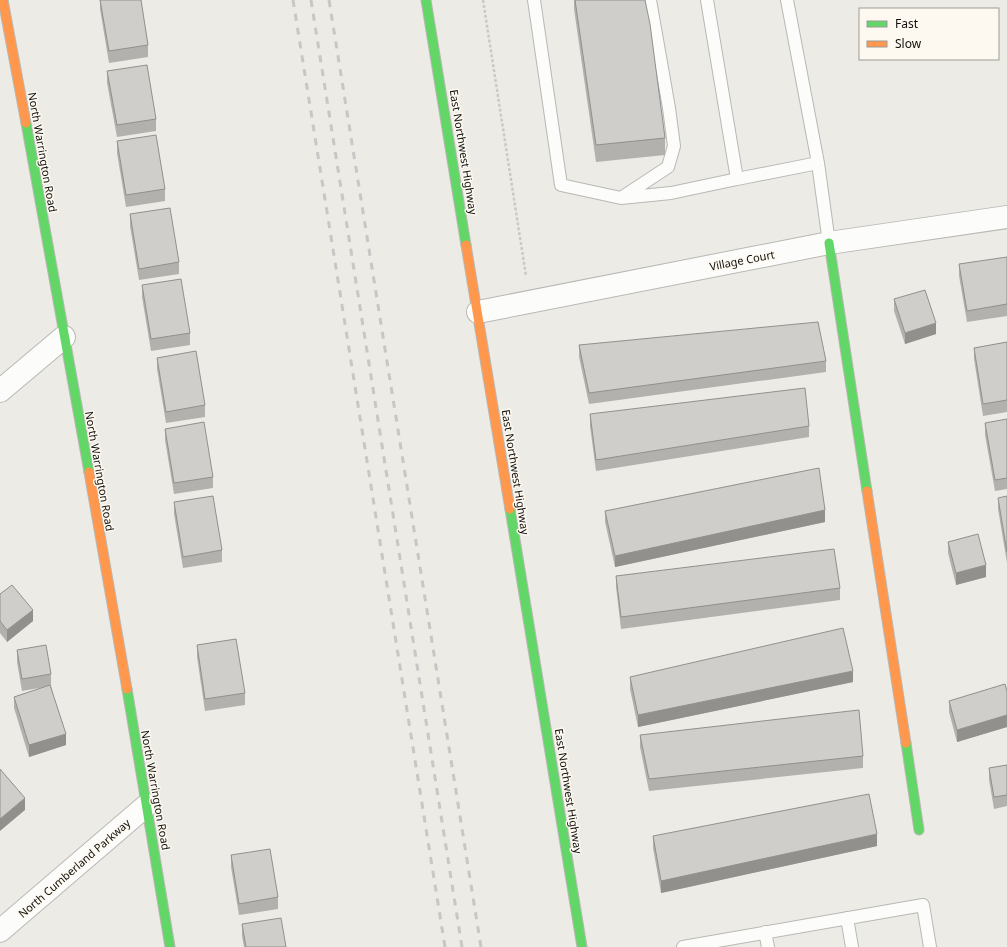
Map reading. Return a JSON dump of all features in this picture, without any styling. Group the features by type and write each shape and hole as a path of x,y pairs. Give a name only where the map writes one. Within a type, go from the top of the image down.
{"street":[{"name":"North Warrington Road","path":"3,0 147,805 170,947"},
{"name":"East Northwest Highway","path":"426,0 582,947"},
{"name":"Village Court","path":"478,312 830,243 1007,217"},
{"path":"830,243 919,830"},
{"path":"0,391 64,337"},
{"name":"North Cumberland Parkway","path":"0,931 147,805"}],"lane":[{"path":"534,0 561,185 621,198 671,193 818,163"},
{"path":"621,198 668,167 674,146 669,108 650,0"},
{"path":"707,0 737,179"},
{"path":"787,0 818,163 830,243"},
{"path":"689,947 765,932 923,905 930,947"},
{"path":"847,918 852,947"},
{"path":"765,932 768,947"}],"path":[{"path":"483,0 525,272"}],"building":[{"path":"100,0 141,0 148,45 109,51"},
{"path":"575,0 645,0 650,24 665,138 596,145"},
{"path":"147,65 156,119 117,125 107,71"},
{"path":"156,135 165,189 126,195 117,141"},
{"path":"170,208 179,262 139,269 130,214"},
{"path":"1007,257 1007,304 967,311 959,264"},
{"path":"181,279 190,333 151,339 142,285"},
{"path":"925,290 936,323 905,333 894,299"},
{"path":"818,322 826,361 589,393 579,345"},
{"path":"1007,342 1007,400 983,404 974,348"},
{"path":"196,351 205,405 166,412 157,358"},
{"path":"805,388 809,426 596,460 590,414"},
{"path":"1007,419 1007,478 995,480 985,423"},
{"path":"204,422 213,477 174,483 165,429"},
{"path":"819,468 825,510 615,556 605,511"},
{"path":"213,496 222,550 183,557 174,502"},
{"path":"1007,496 1007,552 998,498"},
{"path":"978,534 986,565 956,573 948,542"},
{"path":"834,549 840,588 621,617 616,576"},
{"path":"12,585 33,610 7,630 0,621 0,594"},
{"path":"843,628 853,671 638,715 630,677"},
{"path":"236,639 245,693 205,699 197,645"},
{"path":"46,645 51,674 22,679 17,650"},
{"path":"1005,684 1007,691 1007,715 957,730 949,701"},
{"path":"50,685 66,734 29,745 14,697"},
{"path":"859,710 863,756 649,779 640,735"},
{"path":"1007,765 1007,795 994,797 989,768"},
{"path":"0,769 25,798 0,819"},
{"path":"869,794 877,834 661,881 653,836"},
{"path":"270,849 278,897 239,904 231,855"},
{"path":"281,918 286,947 246,947 242,924"}],"railway":[{"path":"293,0 445,947"},
{"path":"311,0 462,947"},
{"path":"329,0 481,947"}],"traffic: fast":[{"path":"426,0 466,245"},
{"path":"26,123 89,472"},
{"path":"829,243 867,491"},
{"path":"510,509 582,947"},
{"path":"127,689 170,947"},
{"path":"906,743 919,830"}],"traffic: slow":[{"path":"3,0 26,123"},
{"path":"466,245 510,509"},
{"path":"89,472 127,689"},
{"path":"867,491 906,743"}]}
